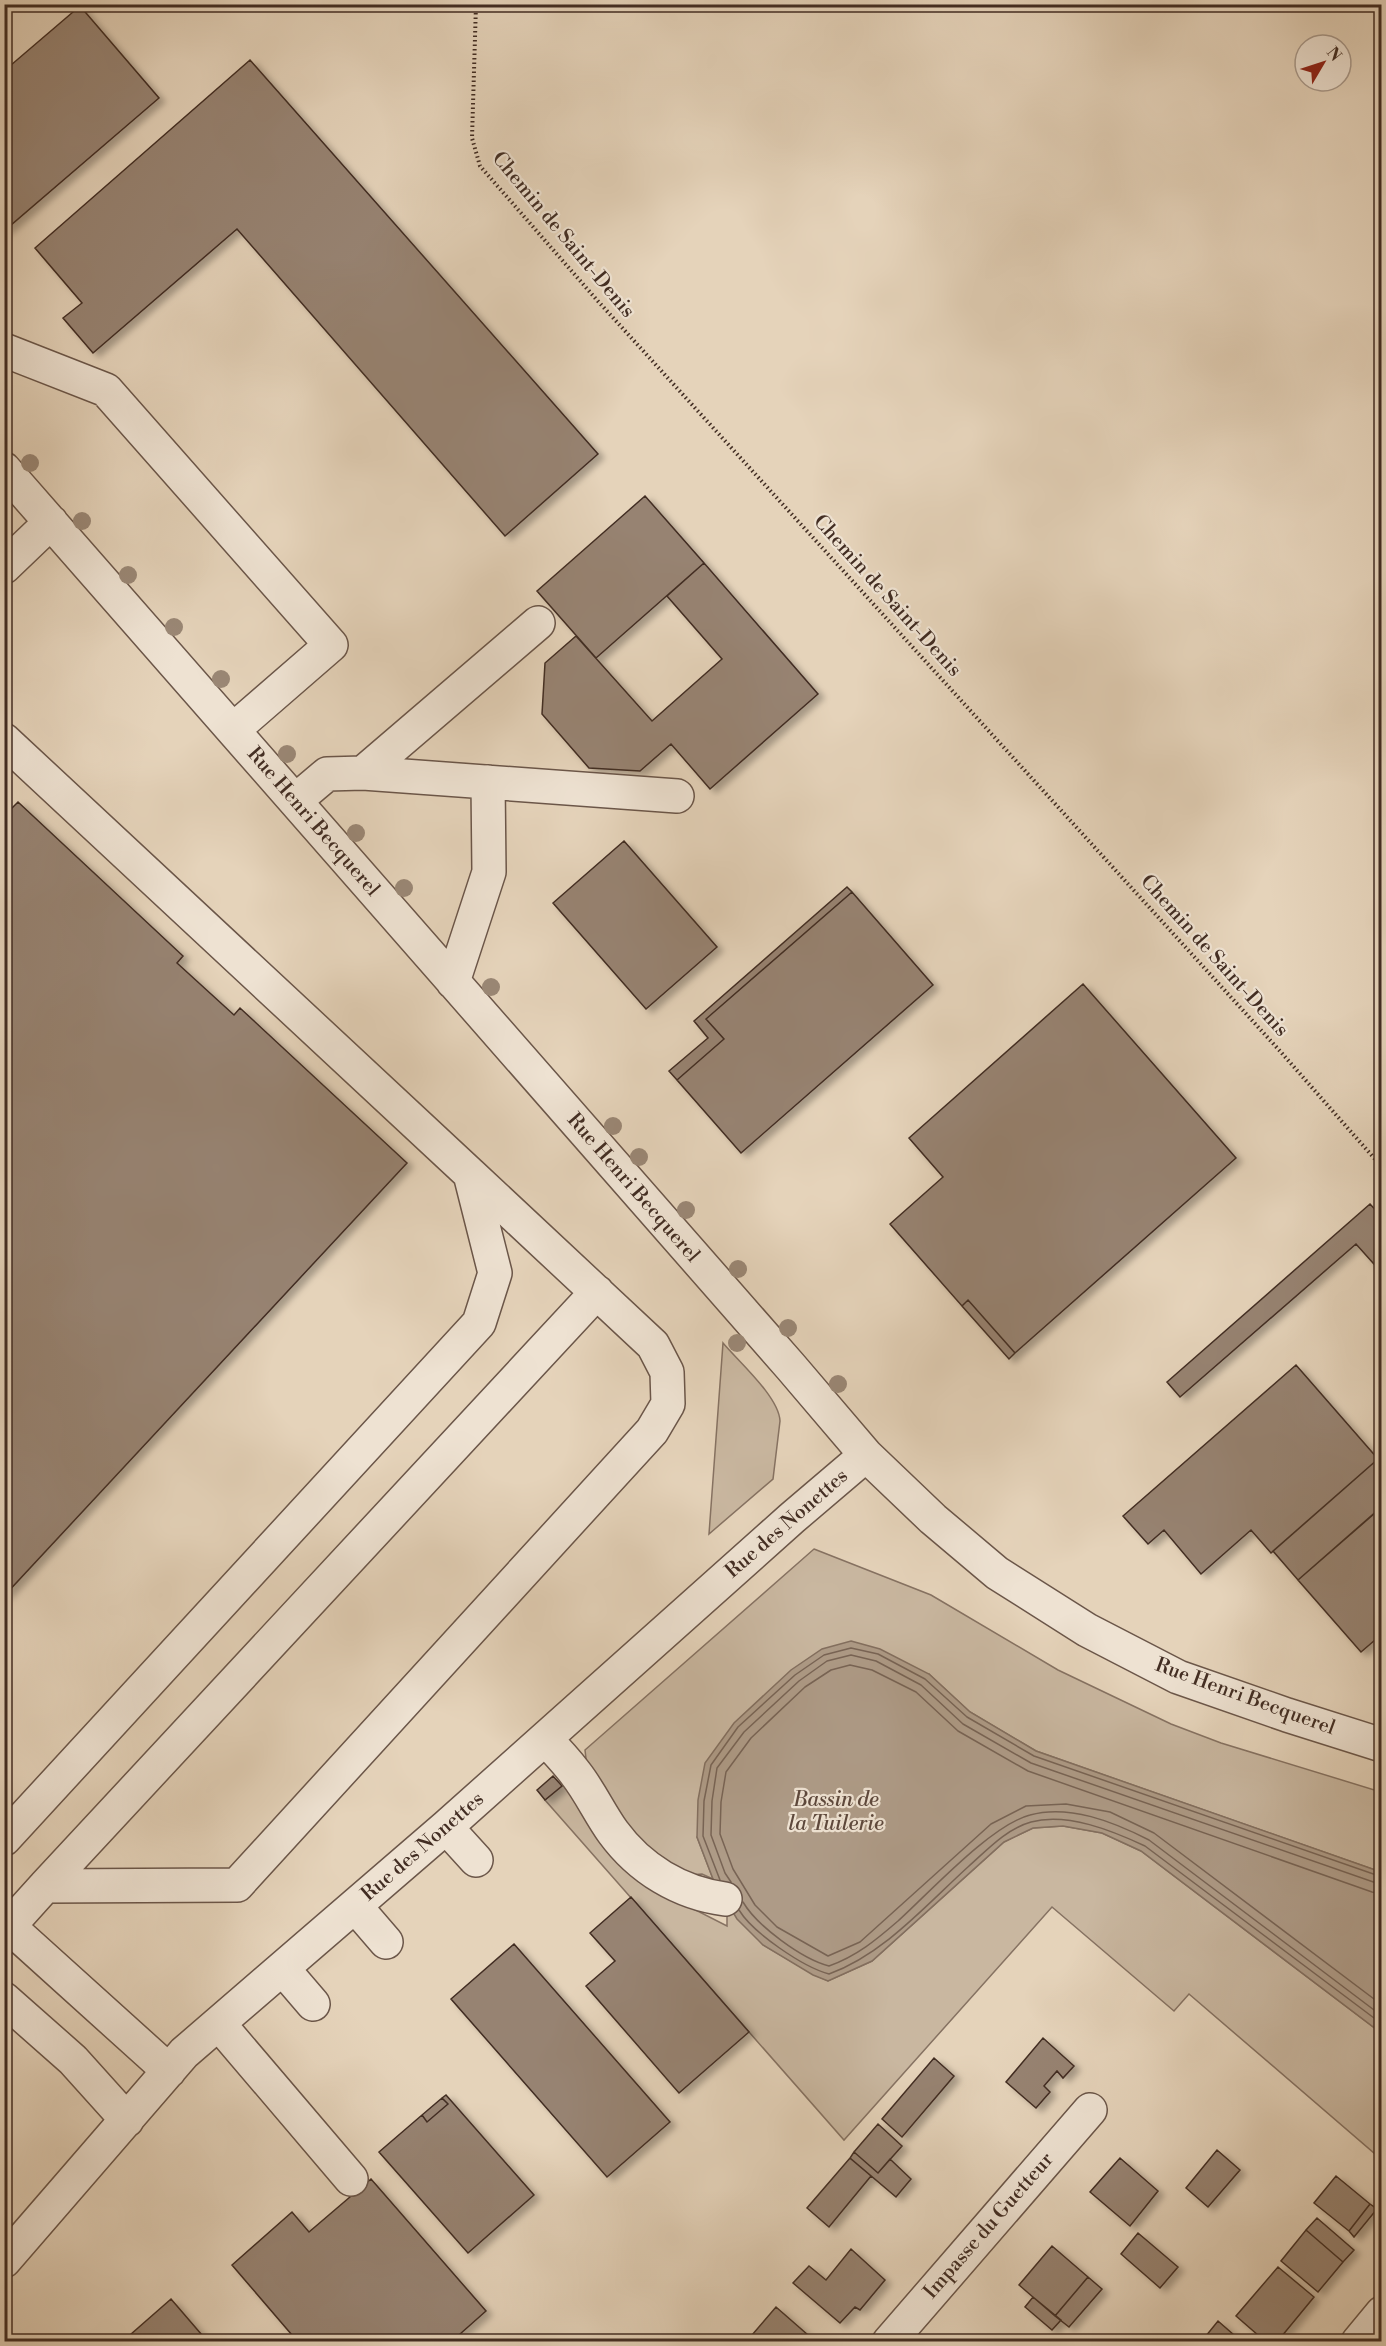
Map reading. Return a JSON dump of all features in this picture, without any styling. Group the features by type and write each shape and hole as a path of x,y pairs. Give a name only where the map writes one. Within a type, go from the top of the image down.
{"street":[{"path":"4,350 106,390 331,645 233,730"},
{"name":"Rue Henri Becquerel","path":"4,470 866,1455 933,1519 997,1573 1087,1630 1178,1677 1382,1745"},
{"path":"4,567 51,522"},
{"path":"363,773 538,622"},
{"path":"4,740 653,1345 667,1372 668,1404 652,1431 237,1885 45,1886"},
{"path":"295,801 327,774 363,773 677,796"},
{"path":"453,982 489,872 488,782"},
{"path":"4,1839 479,1323 495,1273 470,1174"},
{"path":"169,2071 7,1924 45,1886 597,1292"},
{"name":"Rue des Nonettes","path":"4,2261 184,2053 446,1827 792,1518 866,1455"},
{"path":"546,1739 577,1774 613,1832 633,1857 658,1875 695,1893 725,1899"},
{"path":"446,1827 476,1860"},
{"path":"355,1906 386,1942"},
{"path":"283,1969 313,2004"},
{"path":"4,1999 73,2060 127,2120"},
{"path":"219,2024 351,2179"},
{"name":"Impasse du Guetteur","path":"889,2342 1090,2110"},
{"path":"1358,2342 1382,2313"}],"path":[{"name":"Chemin de Saint-Denis","path":"476,4 472,138 480,166 603,307 1279,1050 1382,1167"}],"shaded area":[{"path":"723,1343 766,1391 773,1401 780,1421 773,1479 709,1534"},
{"path":"814,1549 931,1595 1058,1670 1171,1724 1221,1743 1381,1792 1381,1872 1036,1751 970,1712 929,1674 697,1837 713,1879 702,1874 689,1875 641,1847 587,1767 585,1750"},
{"path":"567,1782 662,1893 727,1926 727,1915 721,1898 763,1945 828,1981 872,1961 1004,1842 1033,1828 1063,1826 1102,1833 1141,1851 1376,2029 1381,2030 1381,2159 1189,1994 1174,2011 1052,1907 844,2140 545,1800"}],"water":[{"name":"Bassin de la Tuilerie","path":"851,1641 880,1649 929,1674 970,1712 1036,1751 1381,1872 1381,2030 1376,2029 1141,1851 1102,1833 1063,1826 1033,1828 1004,1842 872,1961 828,1981 813,1975 763,1945 737,1919 713,1879 697,1837 698,1800 705,1763 734,1723 791,1670 822,1649"}],"building":[{"path":"80,6 159,98 4,231 4,71"},
{"path":"250,60 598,454 505,536 237,229 93,353 63,318 82,303 35,248"},
{"path":"645,496 704,563 596,658 537,591"},
{"path":"704,563 818,694 710,789 671,744 640,771 589,768 542,714 545,663 576,636 652,721 722,659 667,596"},
{"path":"18,802 183,956 177,963 234,1015 240,1008 407,1163 4,1596 4,816"},
{"path":"624,841 717,947 646,1009 553,903"},
{"path":"847,887 852,892 706,1019 724,1039 677,1080 669,1071 708,1038 694,1021"},
{"path":"852,892 933,985 741,1153 677,1080 724,1039 706,1019"},
{"path":"1083,984 1236,1158 1015,1353 968,1300 962,1306 890,1224 943,1177 909,1138"},
{"path":"1370,1204 1382,1217 1382,1273 1356,1244 1180,1397 1167,1382"},
{"path":"968,1300 1015,1353 1009,1359 962,1306"},
{"path":"1296,1365 1378,1459 1271,1553 1251,1530 1201,1574 1164,1530 1148,1544 1123,1516"},
{"path":"1378,1459 1382,1463 1382,1507 1298,1580 1273,1551"},
{"path":"1379,1509 1382,1512 1382,1634 1361,1652 1298,1580"},
{"path":"553,1776 562,1786 545,1800 537,1790"},
{"path":"631,1897 749,2032 679,2093 586,1986 615,1961 590,1933"},
{"path":"514,1944 670,2122 607,2177 451,1999"},
{"path":"1043,2038 1074,2066 1063,2078 1057,2071 1044,2086 1050,2092 1036,2108 1006,2082"},
{"path":"934,2058 954,2076 902,2137 882,2119"},
{"path":"446,2095 534,2195 468,2253 379,2152 422,2115 427,2122 448,2104 442,2098"},
{"path":"442,2098 448,2104 427,2122 422,2115"},
{"path":"878,2124 902,2146 878,2173 854,2152"},
{"path":"1217,2150 1240,2170 1208,2207 1186,2188"},
{"path":"854,2152 878,2173 890,2159 911,2179 896,2197 850,2158"},
{"path":"850,2158 871,2176 829,2227 807,2208"},
{"path":"1120,2158 1158,2191 1130,2226 1090,2192"},
{"path":"1336,2176 1370,2204 1349,2231 1314,2203"},
{"path":"371,2179 486,2311 451,2342 298,2342 232,2265 292,2212 309,2232"},
{"path":"1370,2204 1377,2209 1354,2237 1349,2231"},
{"path":"1317,2218 1354,2250 1343,2262 1306,2230"},
{"path":"1306,2230 1343,2262 1318,2292 1281,2261"},
{"path":"1138,2233 1178,2267 1160,2288 1121,2254"},
{"path":"1052,2246 1088,2277 1055,2316 1019,2285"},
{"path":"851,2249 885,2280 860,2310 855,2307 840,2323 793,2283 809,2266 826,2280"},
{"path":"1278,2267 1314,2297 1277,2342 1266,2342 1236,2316"},
{"path":"1088,2277 1102,2289 1069,2327 1055,2316"},
{"path":"1033,2297 1061,2320 1052,2330 1025,2307"},
{"path":"171,2299 208,2342 122,2342"},
{"path":"776,2307 816,2342 746,2342"},
{"path":"1218,2321 1242,2342 1201,2342"}]}
